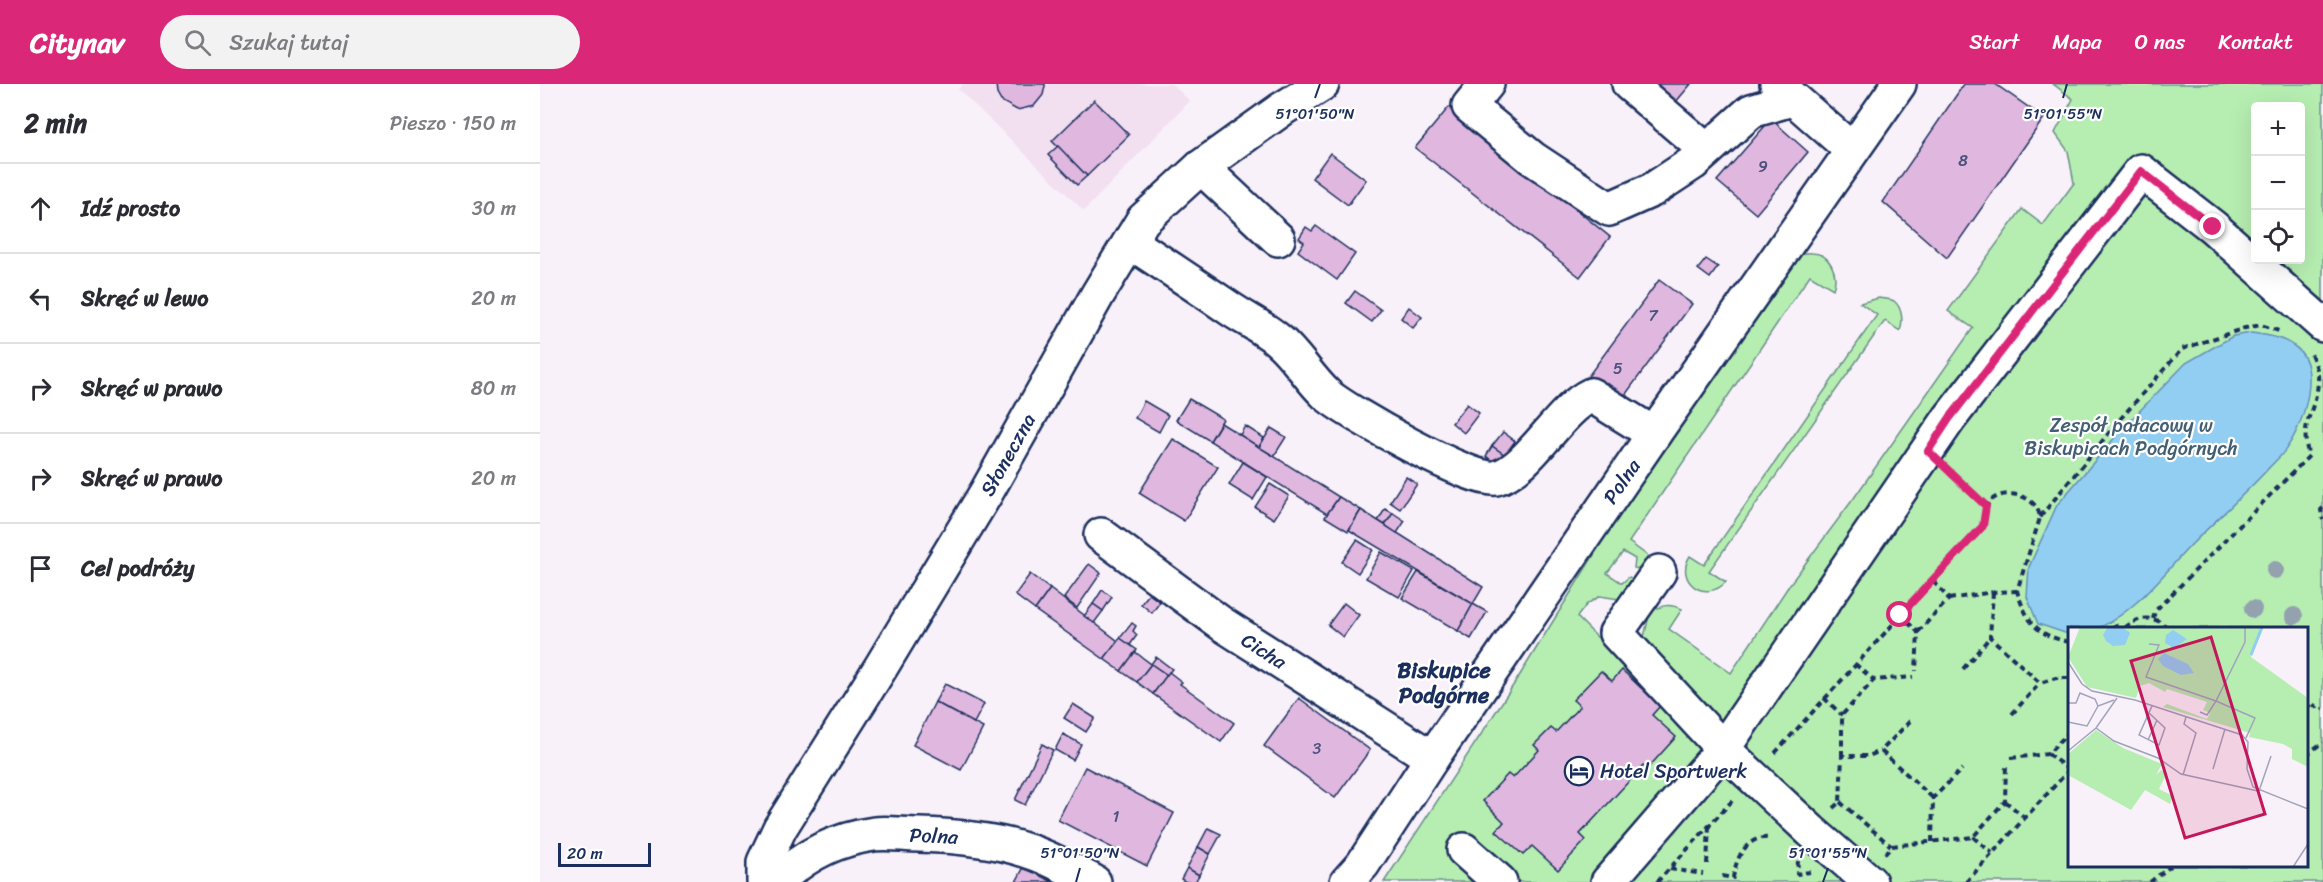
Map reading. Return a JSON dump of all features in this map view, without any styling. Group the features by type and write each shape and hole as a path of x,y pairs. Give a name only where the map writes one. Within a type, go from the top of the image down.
{"street":[{"name":"Słoneczna","path":"764,882 764,862 780,828 881,667 986,492 1143,220 1201,167 1322,84"},
{"path":"1487,84 1469,106 1532,158 1610,209 1652,190 1692,163 1751,111 1785,91 1852,150"},
{"path":"1629,84 1706,150"},
{"name":"Polna","path":"1347,882 1363,864 1432,758 1654,434 1899,84"},
{"path":"1201,167 1278,239"},
{"path":"1608,882 1723,749 1949,419 2141,171 2213,227 2315,336"},
{"path":"1130,242 1278,340 1326,394 1342,407 1437,459 1483,478 1493,479 1505,475 1532,451 1578,401 1591,395 1654,434"},
{"name":"Cicha","path":"1101,535 1222,624 1432,758"},
{"path":"1659,572 1616,633 1723,749 1754,778 1803,843 1867,879"},
{"name":"Polna","path":"777,882 790,868 819,850 875,834 941,836 1002,843 1030,851 1094,882"},
{"path":"1464,850 1500,882"}],"path":[{"path":"2068,641 2042,633 2033,626 2017,591 2040,518 2181,348 2261,325 2285,333"},
{"path":"2153,619 2155,611 2309,456 2304,442 2306,422 2318,383 2315,336"},
{"path":"1928,451 1986,506"},
{"path":"1657,882 1983,526 1986,506 1997,497 2015,494 2033,501 2039,509 2040,518"},
{"path":"2323,508 2321,510 2323,520"},
{"path":"1932,580 1949,599"},
{"path":"1916,671 1918,632 1949,599 1993,592 2017,591"},
{"path":"1963,669 1989,637 1993,592"},
{"path":"1900,615 1918,632"},
{"path":"2127,627 2137,620 2153,619 2167,627"},
{"path":"1989,637 2040,683"},
{"path":"1855,664 1874,680"},
{"path":"1821,871 1797,874 1803,843 1839,802 1842,715 1874,680 1913,677"},
{"path":"2012,714 2040,683 2056,678 2068,678"},
{"path":"1824,698 1842,715"},
{"path":"2308,708 2312,703 2319,710 2323,709"},
{"path":"1842,756 1868,756 1881,751 1910,721"},
{"path":"2010,758 2048,754 2068,733"},
{"path":"2308,753 2323,742"},
{"path":"1881,751 1932,798"},
{"path":"2048,754 2068,769"},
{"path":"1839,802 1892,846 1973,837 2005,801 2006,765"},
{"path":"1932,842 1932,798 1962,769"},
{"path":"1966,882 2068,771"},
{"path":"2005,801 2024,817"},
{"path":"1707,864 1709,825"},
{"path":"1722,876 1733,878 1739,857 1749,843 1764,837 1775,839"},
{"path":"1973,837 1992,853"},
{"path":"1867,879 1892,846"},
{"path":"2150,882 2170,867"},
{"path":"1670,869 1703,874"}],"shaded area":[{"path":"963,84 1172,84 1190,101 1084,211 958,89"}],"green space":[{"name":"Zespół pałacowy w Biskupicach Podgórnych","path":"2053,84 2323,84 2323,882 1384,882 1518,678 1618,516 1729,349 1797,255 1818,254 1828,260 1834,271 1833,289 1810,275 1629,542 1648,556 1642,570 1634,568 1635,559 1623,552 1607,573 1622,583 1629,577 1640,581 1630,593 1619,599 1600,596 1587,604 1577,617 1626,666 1644,637 1650,612 1658,608 1673,606 1682,609 1669,629 1731,673 1790,584 1854,498 1973,328 1948,311 2022,209 2043,225 2074,183 2068,151 2055,133 2073,99"},
{"path":"1879,298 1892,300 1897,304 1902,316 1900,331 1885,321 1709,571 1726,582 1709,591 1694,587 1686,574 1686,565 1690,556 1704,565 1877,315 1860,303"}],"water":[{"path":"2251,333 2274,337 2294,346 2303,355 2308,366 2308,394 2300,423 2286,449 2127,611 2101,627 2068,627 2068,633 2038,624 2027,597 2029,567 2057,505 2123,428 2186,363 2233,336"}],"building":[{"path":"996,84 1045,84 1045,86 1043,95 1034,106 1017,110 1001,101 997,94"},
{"path":"1651,84 1691,84 1675,103"},
{"path":"1964,84 1995,84 2044,118 1947,258 1883,202"},
{"path":"1094,100 1129,135 1087,176 1052,141"},
{"path":"1449,107 1610,237 1580,277 1415,148"},
{"path":"1771,119 1808,152 1756,214 1717,181"},
{"path":"1058,146 1087,176 1077,185 1048,155"},
{"path":"1330,153 1366,180 1348,205 1312,178"},
{"path":"1316,226 1355,254 1337,280 1298,251 1304,242 1299,238 1306,227 1312,231"},
{"path":"1706,259 1718,267 1710,278 1698,269"},
{"path":"1659,280 1692,304 1620,402 1586,379"},
{"path":"1355,291 1381,310 1372,322 1346,303"},
{"path":"1409,307 1422,317 1413,328 1401,318"},
{"path":"1189,399 1223,419 1210,441 1176,420"},
{"path":"1144,401 1168,415 1159,432 1135,418"},
{"path":"1467,404 1479,413 1464,433 1452,423"},
{"path":"1221,423 1339,497 1327,514 1210,441"},
{"path":"1245,426 1264,438 1259,447 1240,435"},
{"path":"1271,428 1286,437 1274,456 1259,447"},
{"path":"1503,432 1515,441 1505,455 1492,446"},
{"path":"1173,439 1218,467 1184,521 1139,493"},
{"path":"1492,446 1505,455 1497,465 1486,456"},
{"path":"1243,462 1267,477 1253,500 1229,485"},
{"path":"1406,477 1417,484 1400,509 1390,502"},
{"path":"1270,484 1289,496 1274,519 1255,507"},
{"path":"1339,497 1361,510 1348,531 1325,517"},
{"path":"1385,509 1393,513 1385,525 1378,521"},
{"path":"1361,510 1483,587 1473,604 1349,530"},
{"path":"1393,513 1405,521 1397,533 1385,525"},
{"path":"1357,540 1373,550 1358,573 1342,562"},
{"path":"1381,552 1414,571 1399,597 1366,578"},
{"path":"1089,564 1101,573 1077,608 1064,598"},
{"path":"1418,572 1473,604 1458,631 1402,598"},
{"path":"1030,574 1050,589 1035,610 1015,595"},
{"path":"1050,589 1118,641 1104,659 1035,610"},
{"path":"1102,590 1112,597 1103,611 1093,604"},
{"path":"1149,594 1160,602 1152,613 1141,604"},
{"path":"1344,603 1359,615 1343,637 1328,625"},
{"path":"1093,604 1103,611 1094,623 1084,616"},
{"path":"1473,604 1487,612 1471,639 1458,631"},
{"path":"1132,623 1136,626 1133,631 1137,635 1130,645 1120,638"},
{"path":"1120,638 1137,650 1121,671 1104,659"},
{"path":"1135,652 1151,664 1137,682 1121,671"},
{"path":"1156,657 1172,669 1167,675 1151,664"},
{"path":"1151,664 1167,675 1153,694 1137,682"},
{"name":"Hotel Sportwerk","path":"1622,670 1660,706 1652,715 1676,737 1647,769 1643,766 1580,834 1586,840 1558,870 1532,846 1523,855 1496,831 1504,822 1483,801 1508,774 1513,778 1539,750 1534,745 1551,728 1556,732 1580,706 1573,700 1601,671 1612,681"},
{"path":"1169,672 1182,682 1180,684 1234,723 1221,742 1153,694"},
{"path":"945,684 984,704 974,723 935,702"},
{"path":"1299,698 1370,750 1335,798 1264,746"},
{"path":"935,702 983,728 961,770 913,745"},
{"path":"1073,704 1095,718 1086,732 1064,718"},
{"path":"1063,734 1081,744 1073,760 1055,750"},
{"path":"1042,744 1053,750 1025,805 1015,800"},
{"path":"1085,767 1174,813 1147,866 1058,820"},
{"path":"1208,828 1221,834 1210,854 1198,847"},
{"path":"1198,847 1210,854 1199,875 1187,868"},
{"path":"1024,867 1053,882 1016,882"},
{"path":"1187,868 1199,875 1195,882 1186,882 1181,879"}],"place":[{"name":"Hotel Sportwerk","path":"1579,771"}],"district":[{"name":"Biskupice Podgórne","path":"1444,682"}],"route":[{"path":"1900,615 1983,526 1986,506 1928,451 1949,419 2141,171 2213,227"}]}
